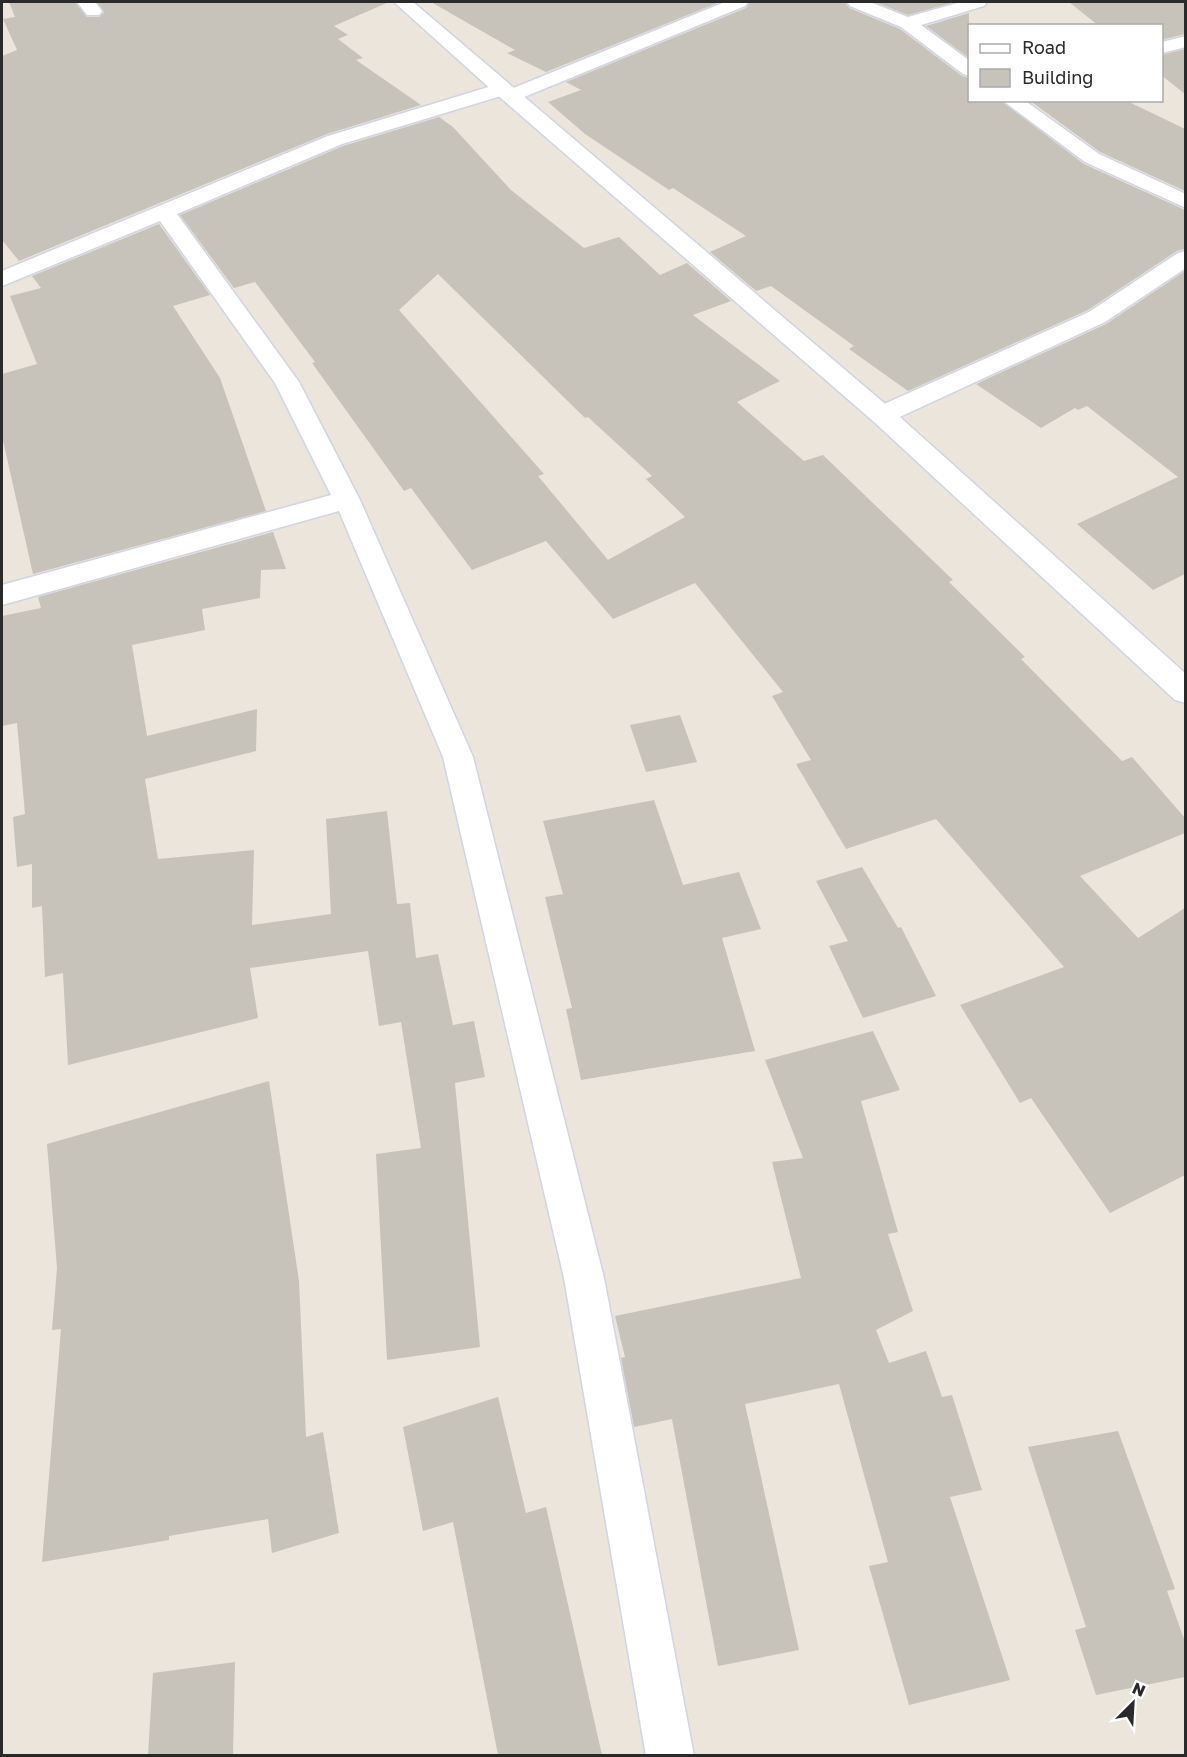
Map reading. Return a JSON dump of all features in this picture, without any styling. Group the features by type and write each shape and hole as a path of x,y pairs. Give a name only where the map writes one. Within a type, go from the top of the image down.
{"street":[{"path":"403,2 882,415 1185,692"},
{"path":"6,269 164,211 335,140 506,93 739,2"},
{"path":"856,2 907,22 968,69"},
{"path":"907,22 978,2"},
{"path":"1163,47 1185,41"},
{"path":"1014,102 1092,158 1185,202"},
{"path":"164,211 287,382 347,500 458,757 584,1278 670,1755"},
{"path":"882,415 1097,317 1185,258"},
{"path":"2,595 347,500"}],"building":[{"path":"9,2 75,2 87,17 99,17 104,12 97,2 389,2 334,26 348,35 338,39 363,58 356,60 421,105 327,134 19,261 2,240 2,56 17,50 3,19 15,17"},
{"path":"431,2 720,2 546,72 507,53 515,50"},
{"path":"750,2 845,2 849,8 900,29 962,76 968,78 968,102 1003,102 1084,164 1185,210 1185,249 1177,251 1088,310 908,391 849,349 854,346 771,286 756,291 710,252 746,236 673,188 669,190 585,134 548,102 581,90 566,82 746,8"},
{"path":"875,2 955,2 908,15"},
{"path":"1069,2 1185,2 1185,34 1163,40 1163,24 1096,24"},
{"path":"969,13 968,57 926,26"},
{"path":"1185,49 1185,94 1163,77 1163,54"},
{"path":"1032,102 1129,102 1185,129 1185,191 1100,152"},
{"path":"439,117 453,127 511,190 584,248 619,237 660,275 687,263 731,301 693,315 780,381 737,402 804,461 823,455 953,580 949,582 1025,657 1021,659 1122,761 1132,757 1185,818 1185,833 1080,876 1138,938 1185,908 1185,1175 1110,1213 1031,1098 1020,1103 960,1005 1064,967 936,819 846,849 796,764 811,760 772,696 783,692 695,583 613,619 546,541 472,570 411,488 404,491 312,363 315,362 255,282 234,288 180,215 343,146","holes":["438,274 585,418 588,417 652,476 646,479 685,517 608,560 538,476 544,474 399,310"]},
{"path":"159,224 210,295 173,306 220,378 266,511 33,574 2,436 2,374 37,364 10,296 41,288 32,276"},
{"path":"1185,271 1185,574 1153,590 1077,524 1178,477 1087,406 1078,410 1075,408 1041,428 976,384 1106,324"},
{"path":"273,532 286,569 261,570 260,598 202,609 205,630 132,645 147,736 257,709 256,751 145,779 158,859 254,850 252,925 331,914 326,819 387,811 397,904 410,903 416,958 438,954 453,1025 474,1021 485,1077 455,1083 480,1347 387,1360 376,1154 421,1148 401,1022 379,1026 368,951 250,968 258,1018 68,1065 63,973 45,977 42,906 32,908 32,864 17,867 13,817 25,814 17,723 2,726 2,616 41,608 38,597"},
{"path":"680,715 697,762 646,772 630,725"},
{"path":"654,800 683,885 739,872 761,929 722,938 755,1051 581,1080 566,1009 572,1008 545,897 563,894 543,821"},
{"path":"862,867 898,928 901,927 936,996 863,1018 829,946 848,941 816,881"},
{"path":"873,1031 900,1090 861,1101 898,1232 888,1234 913,1311 876,1330 889,1363 926,1351 942,1397 952,1395 982,1490 950,1497 1010,1680 909,1705 869,1566 888,1562 839,1384 745,1404 799,1650 718,1666 672,1419 634,1427 621,1358 625,1357 615,1316 801,1278 772,1162 803,1158 765,1060"},
{"path":"269,1081 299,1281 306,1437 323,1432 339,1533 272,1553 268,1519 169,1536 169,1540 42,1562 61,1329 52,1330 57,1268 47,1144"},
{"path":"498,1397 526,1513 546,1507 602,1755 498,1755 453,1522 423,1531 403,1427"},
{"path":"1118,1431 1175,1589 1167,1591 1185,1642 1185,1677 1096,1695 1075,1630 1086,1627 1028,1447"},
{"path":"235,1662 233,1755 148,1755 153,1673"}]}
